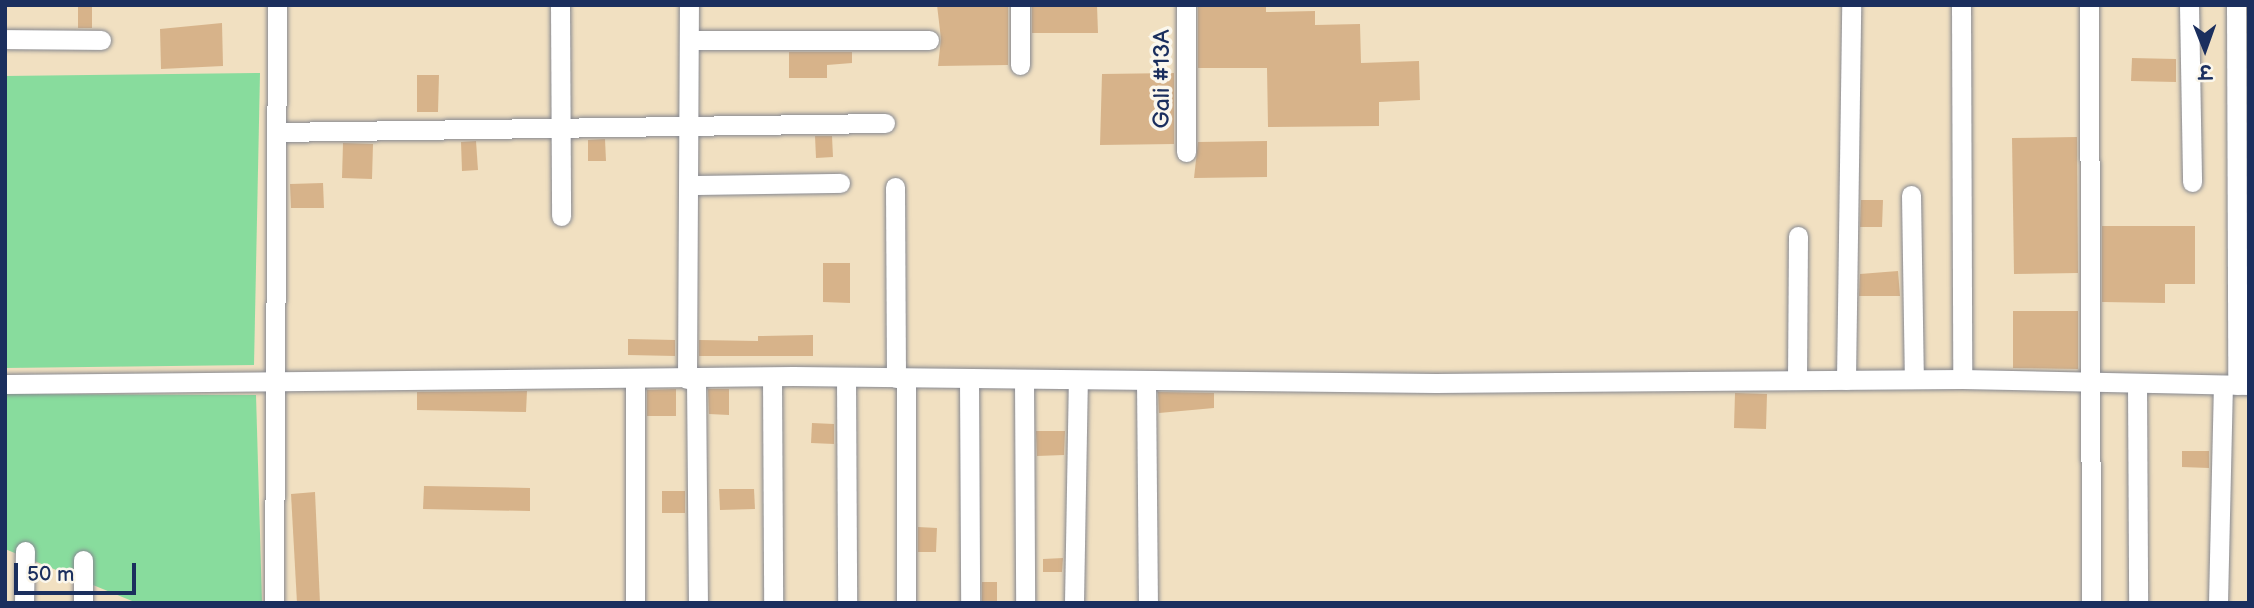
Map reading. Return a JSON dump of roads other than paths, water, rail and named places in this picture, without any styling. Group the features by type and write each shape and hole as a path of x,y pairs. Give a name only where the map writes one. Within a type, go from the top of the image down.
{"street":[{"path":"274,603 277,5"},
{"path":"560,5 561,216"},
{"path":"689,5 689,185 698,603"},
{"path":"1020,5 1020,65"},
{"name":"Gali #13A","path":"1186,5 1186,152"},
{"path":"1846,380 1851,5"},
{"path":"1961,5 1962,379"},
{"path":"2089,5 2091,603"},
{"path":"2189,5 2192,181"},
{"path":"2218,603 2236,385 2236,5"},
{"path":"5,39 101,40"},
{"path":"689,40 929,40"},
{"path":"276,132 885,123"},
{"path":"689,185 840,183"},
{"path":"895,187 906,603"},
{"path":"1911,195 1914,379"},
{"path":"1797,380 1798,236"},
{"path":"772,377 773,603"},
{"path":"5,384 846,377 1078,380 1962,379 2236,385"},
{"path":"846,377 847,603"},
{"path":"969,378 970,603"},
{"path":"1024,379 1025,603"},
{"path":"635,380 635,603"},
{"path":"1074,603 1078,380"},
{"path":"1146,380 1148,603"},
{"path":"2137,383 2138,603"},
{"path":"24,551 24,603"},
{"path":"83,560 83,603"}]}
